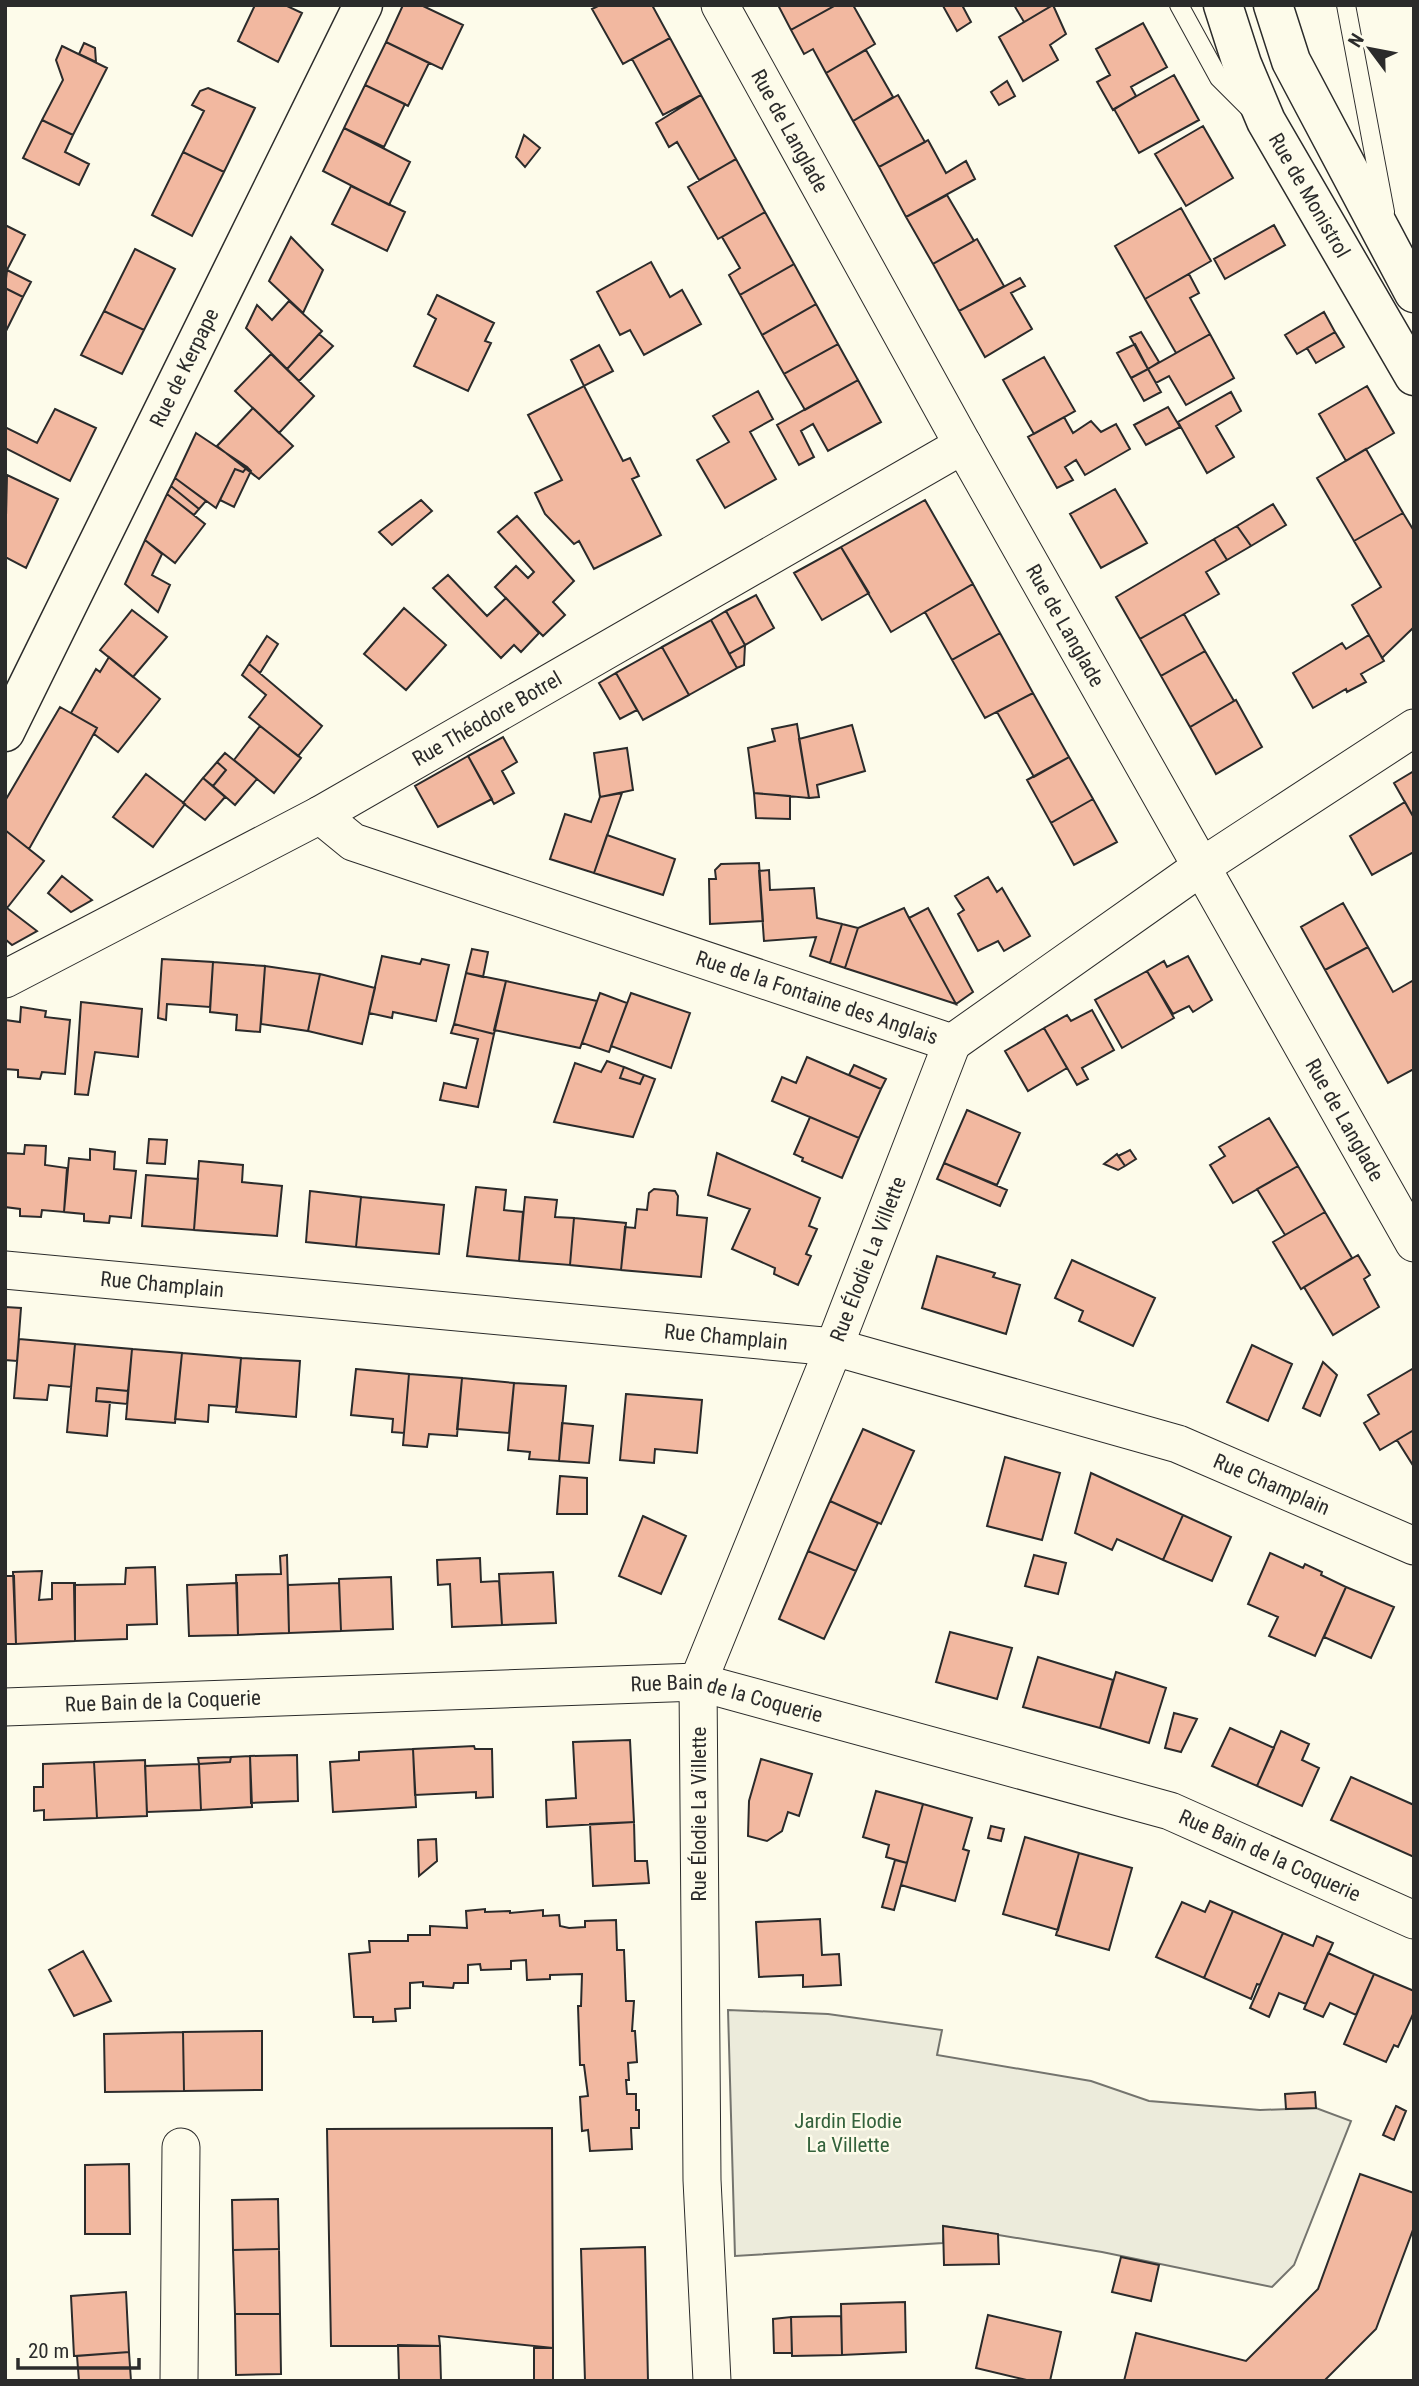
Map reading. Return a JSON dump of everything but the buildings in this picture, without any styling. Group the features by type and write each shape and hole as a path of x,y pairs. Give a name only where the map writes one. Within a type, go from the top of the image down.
{"street":[{"name":"Rue de Kerpape","path":"5,732 363,5"},
{"name":"Rue de Langlade","path":"720,5 963,445 1414,1243"},
{"name":"Rue de Monistrol","path":"1223,5 1242,64 1266,121 1414,376"},
{"name":"Rue de Monistrol","path":"1273,5 1291,61 1394,260 1414,293"},
{"name":"Rue Théodore Botrel","path":"5,979 320,815 963,445"},
{"name":"Rue de la Fontaine des Anglais","path":"320,815 353,842 952,1043 1201,867 1414,728"},
{"name":"Rue Élodie La Villette","path":"712,2381 702,2180 698,1682 834,1347 952,1043"},
{"name":"Rue Champlain","path":"5,1270 834,1347 1178,1444 1414,1546"},
{"name":"Rue Bain de la Coquerie","path":"5,1707 698,1682 1170,1811 1414,1920"},
{"path":"179,2381 181,2147"}],"lane":[{"path":"1179,5 1219,78 1240,102 1266,121"},
{"path":"1346,5 1394,260"}],"green space":[{"name":"Jardin Elodie La Villette","path":"728,2010 828,2014 942,2030 937,2055 1091,2081 1149,2101 1260,2110 1316,2108 1351,2121 1294,2265 1272,2287 1102,2252 944,2226 943,2243 735,2256"}]}
